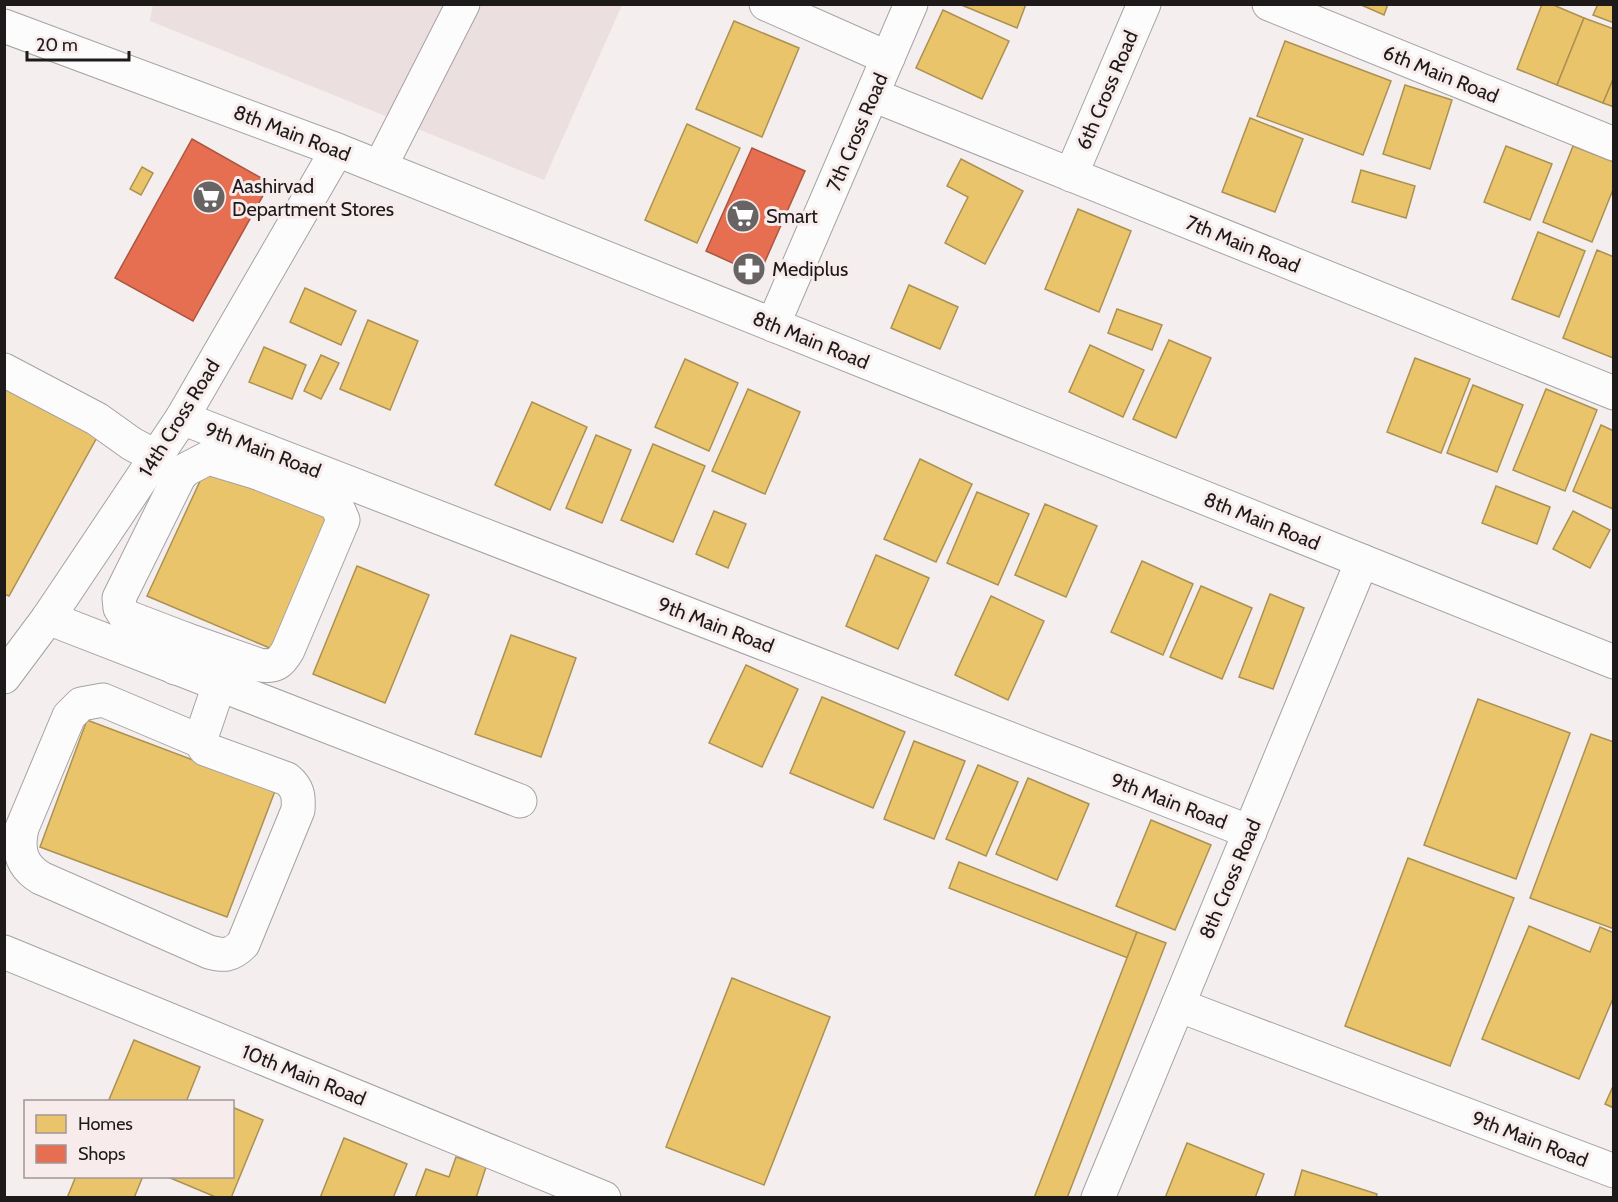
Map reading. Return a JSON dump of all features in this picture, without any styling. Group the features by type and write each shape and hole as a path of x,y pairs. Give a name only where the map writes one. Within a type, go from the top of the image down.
{"street":[{"path":"380,167 463,4"},
{"path":"766,4 888,58"},
{"name":"7th Cross Road","path":"773,325 911,4"},
{"name":"6th Cross Road","path":"1071,175 1144,4"},
{"name":"6th Main Road","path":"1269,4 1614,144"},
{"name":"8th Main Road","path":"4,26 337,150 1614,662"},
{"name":"7th Main Road","path":"873,95 1614,393"},
{"name":"14th Cross Road","path":"4,677 48,618 182,418 337,150"},
{"path":"4,370 97,419 132,444 157,457"},
{"name":"9th Main Road","path":"182,418 263,462 1250,832"},
{"path":"48,618 180,653 271,667 279,664 288,650 343,520 336,504 263,462 208,458 185,470 179,477 119,598 120,609 125,616 180,653 219,685 520,801"},
{"name":"8th Cross Road","path":"1098,1197 1362,561"},
{"path":"200,741 219,685"},
{"path":"103,700 200,741 205,748 287,779 295,785 299,796 298,810 243,944 235,952 225,956 208,952 41,878 25,865 18,844 22,828 69,716 81,704 103,700"},
{"name":"10th Main Road","path":"4,952 604,1197"},
{"name":"9th Main Road","path":"1178,1005 1614,1171"}],"shaded area":[{"path":"153,4 622,5 544,180 150,21"}],"building: Homes":[{"path":"959,4 1026,4 1017,28"},
{"path":"1359,4 1388,4 1384,15"},
{"path":"1542,4 1551,4 1584,18 1557,85 1517,69"},
{"path":"1598,4 1614,4 1614,23 1593,15"},
{"path":"943,10 1009,41 982,99 916,68"},
{"path":"1584,18 1614,29 1614,77 1603,103 1557,85"},
{"path":"734,21 799,48 762,137 696,109"},
{"path":"1285,41 1391,81 1363,155 1257,116"},
{"path":"1614,77 1614,107 1603,103"},
{"path":"1405,85 1452,100 1430,169 1383,154"},
{"path":"1250,118 1303,139 1275,212 1222,192"},
{"path":"687,124 740,148 697,243 645,220"},
{"path":"1506,146 1552,164 1530,220 1484,202"},
{"path":"1573,146 1614,162 1614,187 1592,242 1543,222"},
{"path":"961,159 1023,191 985,264 945,243 968,197 947,186"},
{"path":"142,167 153,173 141,195 130,189"},
{"path":"1361,170 1415,186 1406,218 1352,202"},
{"path":"1078,209 1131,231 1099,312 1045,289"},
{"path":"1538,232 1585,251 1559,317 1512,299"},
{"path":"1597,250 1614,257 1613,358 1563,338"},
{"path":"909,285 958,307 940,349 891,328"},
{"path":"305,288 356,311 341,345 290,322"},
{"path":"1117,309 1162,325 1152,350 1108,333"},
{"path":"368,320 418,341 390,410 340,389"},
{"path":"1169,340 1211,358 1176,438 1133,419"},
{"path":"1090,345 1144,370 1123,417 1069,392"},
{"path":"264,347 306,365 292,399 249,382"},
{"path":"321,355 339,363 321,399 304,391"},
{"path":"1415,358 1470,379 1441,453 1387,432"},
{"path":"685,359 738,383 709,451 655,427"},
{"path":"4,379 100,432 9,596 4,594"},
{"path":"1473,385 1523,405 1497,472 1447,453"},
{"path":"748,389 800,412 765,494 712,471"},
{"path":"1546,389 1597,410 1565,491 1513,470"},
{"path":"532,402 587,427 550,510 495,485"},
{"path":"1601,425 1614,431 1613,509 1573,491"},
{"path":"596,435 631,450 602,523 566,508"},
{"path":"653,444 705,466 673,542 621,520"},
{"path":"920,459 972,484 936,562 884,539"},
{"path":"207,466 332,513 272,649 147,596"},
{"path":"1496,486 1550,507 1537,544 1482,523"},
{"path":"977,492 1029,514 998,585 947,563"},
{"path":"1045,504 1097,526 1066,597 1015,575"},
{"path":"714,511 746,524 728,568 696,554"},
{"path":"1573,511 1610,530 1590,568 1553,549"},
{"path":"876,555 929,578 898,649 846,626"},
{"path":"1142,561 1193,584 1163,655 1111,632"},
{"path":"357,566 429,595 385,703 313,674"},
{"path":"1201,586 1252,608 1222,679 1170,657"},
{"path":"1270,594 1304,608 1273,689 1239,677"},
{"path":"991,596 1044,621 1008,700 955,675"},
{"path":"511,635 576,658 541,757 475,734"},
{"path":"746,665 798,689 762,767 709,743"},
{"path":"822,697 905,732 873,808 790,773"},
{"path":"1478,699 1570,733 1516,879 1424,845"},
{"path":"87,720 275,791 227,917 40,847"},
{"path":"1591,734 1614,742 1614,929 1530,898"},
{"path":"914,741 965,761 934,839 884,819"},
{"path":"978,765 1018,782 986,856 946,839"},
{"path":"1028,778 1089,804 1057,880 996,854"},
{"path":"1151,820 1211,845 1175,930 1116,906"},
{"path":"1408,858 1514,898 1450,1066 1345,1026"},
{"path":"959,862 1137,932 1128,958 949,888"},
{"path":"1529,926 1590,952 1600,927 1614,933 1614,996 1579,1079 1482,1039"},
{"path":"1137,932 1166,943 1067,1198 1034,1198"},
{"path":"732,978 830,1017 764,1185 666,1147"},
{"path":"134,1040 200,1067 187,1100 109,1100"},
{"path":"1614,1084 1614,1108 1605,1104"},
{"path":"234,1108 263,1120 231,1198 218,1198 170,1178 234,1178"},
{"path":"344,1138 407,1164 393,1198 320,1198"},
{"path":"1187,1143 1264,1174 1255,1198 1165,1198"},
{"path":"456,1157 486,1167 476,1198 415,1198 426,1169 449,1177"},
{"path":"1302,1170 1377,1194 1376,1198 1294,1198"},
{"path":"75,1178 142,1178 134,1198 67,1198"}],"building: Shops":[{"path":"192,139 270,183 193,321 115,278"},
{"path":"752,148 805,171 759,275 706,251"}],"place":[{"name":"Aashirvad Department Stores","path":"209,197"},
{"name":"Smart","path":"743,216"},
{"name":"Mediplus","path":"749,269"}]}
